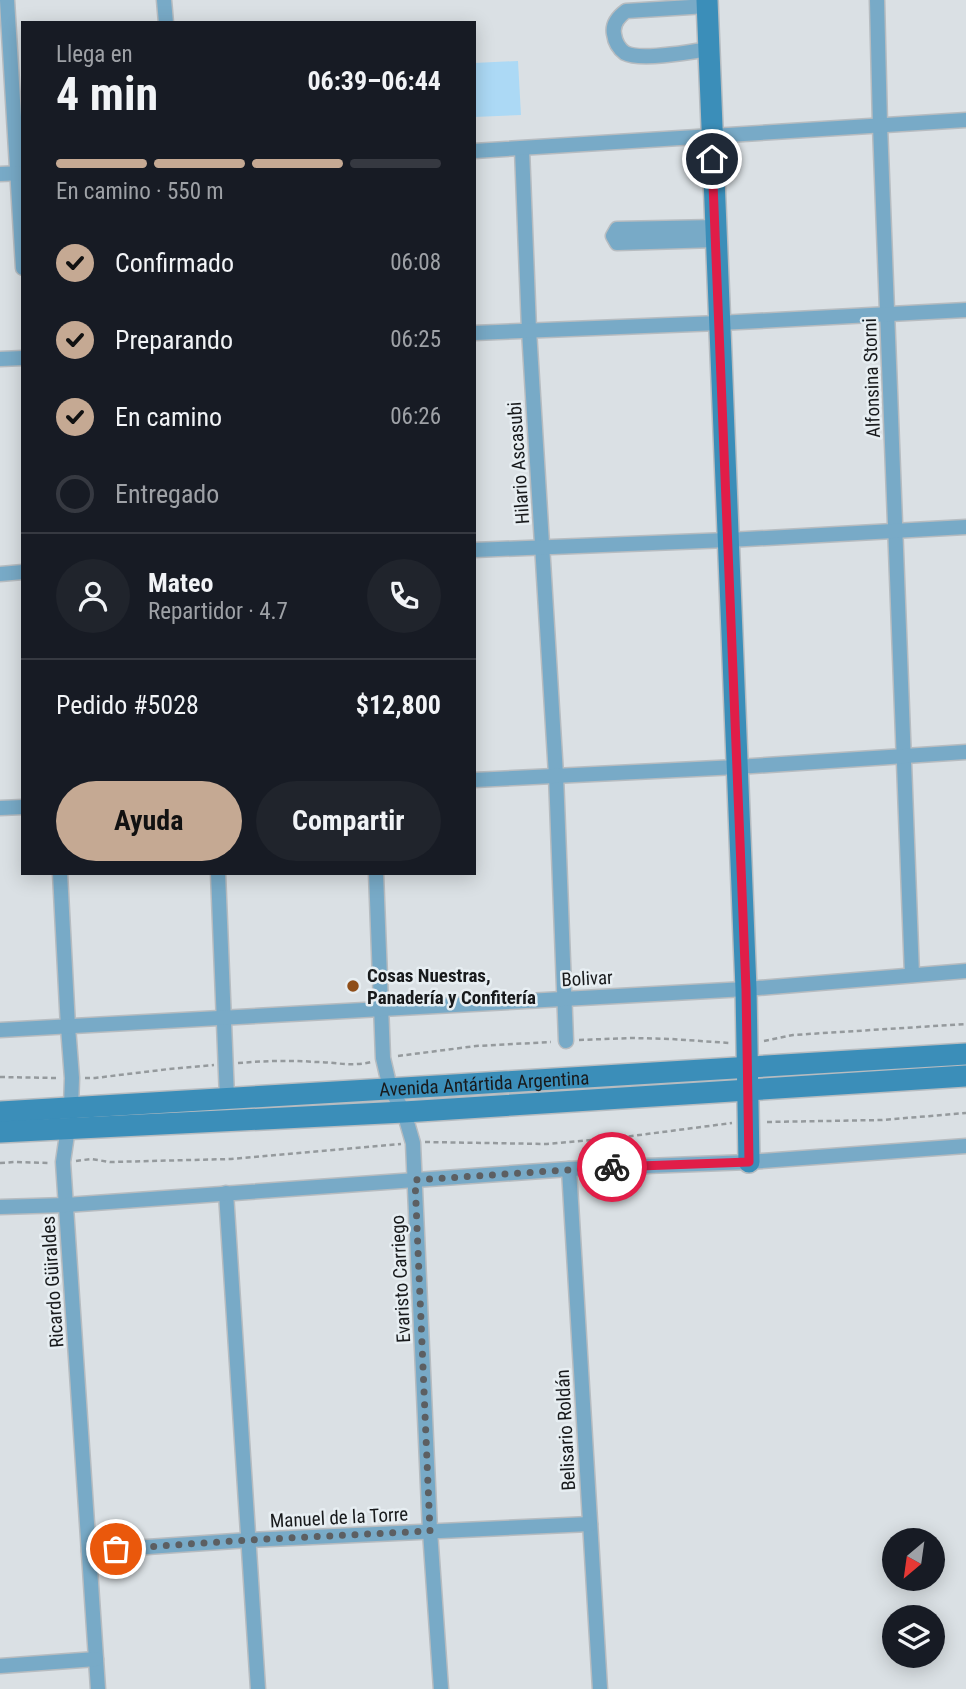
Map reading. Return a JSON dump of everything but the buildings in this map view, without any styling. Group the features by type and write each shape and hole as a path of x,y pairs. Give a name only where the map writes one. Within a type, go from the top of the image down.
{"main road":[{"path":"707,3 746,989 749,1162"},
{"name":"Avenida Antártida Argentina","path":"0,1112 69,1118 404,1112 747,1079 966,1054"},
{"name":"Avenida Antártida Argentina","path":"0,1132 69,1118 227,1098 390,1088 966,1076"}],"street":[{"path":"7,0 21,205"},
{"path":"164,0 166,21"},
{"name":"Alfonsina Storni","path":"877,0 912,975"},
{"path":"707,3 626,11 619,16 613,27 615,43 622,52 634,57 709,49"},
{"path":"476,151 966,120"},
{"name":"Hilario Ascasubi","path":"522,149 529,330 556,775"},
{"path":"0,174 20,173"},
{"path":"617,229 716,234 617,243 613,236 617,229"},
{"path":"476,333 966,310"},
{"path":"0,359 21,358"},
{"path":"476,550 966,527"},
{"path":"0,574 21,572"},
{"path":"476,780 966,751"},
{"path":"556,775 566,1041"},
{"path":"0,808 21,807"},
{"name":"Ricardo Güiraldes","path":"60,875 72,1078 63,1162 98,1689"},
{"path":"218,875 227,1098"},
{"name":"Evaristo Carriego","path":"376,875 383,1058 390,1088 404,1112 413,1143 430,1531 441,1689"},
{"name":"Bolivar","path":"0,1030 746,989 966,971"},
{"path":"0,1207 66,1205 569,1169 749,1162 966,1146"},
{"name":"Belisario Roldán","path":"569,1169 600,1689"},
{"path":"226,1193 258,1689"},
{"name":"Manuel de la Torre","path":"89,1551 248,1540 590,1524"},
{"path":"0,1666 96,1659"}],"path":[{"path":"86,1078 265,1060 348,1065 475,1046 633,1038 746,1044 793,1035 966,1024"},
{"path":"0,1077 61,1078"},
{"path":"75,1162 91,1159 110,1162 231,1159 437,1141 547,1144 748,1121 882,1120 966,1113"},
{"path":"0,1163 56,1163"}],"shaded area":[{"path":"518,61 521,115 476,117 476,63"}],"way so far":[{"path":"116,1549 430,1531 415,1180 612,1167"}],"place":[{"name":"Cosas Nuestras, Panadería y Confitería","path":"353,986"}],"route":[{"path":"612,1167 749,1162 746,989 712,159"}]}
